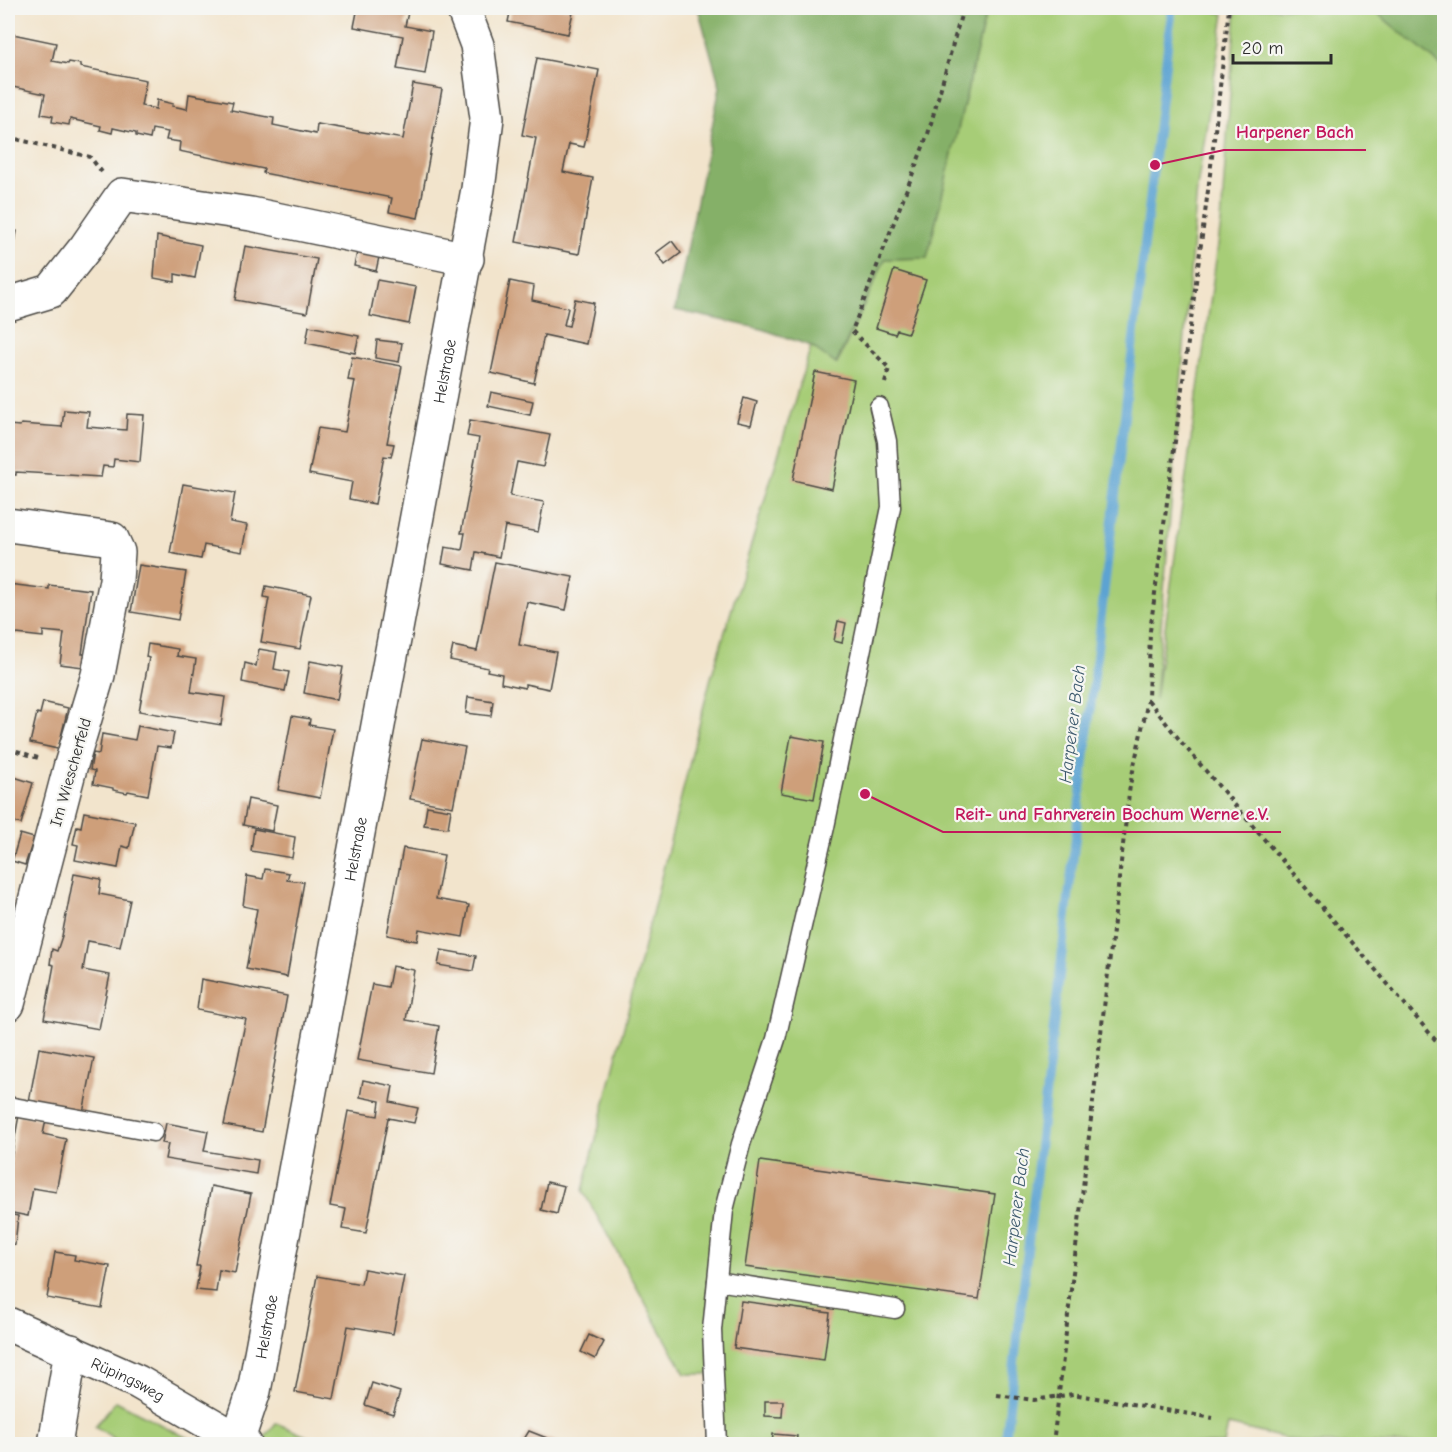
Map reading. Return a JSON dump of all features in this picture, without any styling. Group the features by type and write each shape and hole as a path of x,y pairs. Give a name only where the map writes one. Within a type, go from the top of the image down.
{"street":[{"name":"Helstraße","path":"241,1442 256,1380 466,259 487,118 477,45 463,8"},
{"path":"8,304 51,291 86,247 122,195 252,214 466,259"},
{"name":"Im Wiescherfeld","path":"8,525 112,539 118,552 116,580 98,675 70,768 8,1004"},
{"name":"Rüpingsweg","path":"8,1324 138,1382 241,1442"},
{"path":"55,1444 70,1351"}],"lane":[{"path":"717,1444 712,1330 724,1210 741,1144 776,1039 825,827 891,507 887,441 879,407"},
{"path":"8,1106 153,1132"},
{"path":"717,1281 895,1309"}],"path":[{"path":"879,407 889,368 852,331 928,134 963,8"},
{"path":"1053,1444 1130,785 1148,700 1150,630 1209,183 1228,8"},
{"path":"8,137 90,157 122,195"},
{"path":"1148,700 1182,743 1444,1050"},
{"path":"997,1395 1034,1400 1073,1394 1213,1418"}],"green space":[{"path":"698,8 987,8 927,258 885,259 836,364 811,346 762,329 675,310 720,87"},
{"path":"987,8 1204,8 1224,14 1197,188 1155,700 1221,223 1236,8 1371,8 1444,68 1444,1444 1310,1444 1228,1425 1224,1444 717,1444 713,1374 685,1374 583,1191 710,681 811,346 837,364 885,259 927,258"},
{"path":"1371,8 1444,8 1444,68"},
{"path":"116,1401 199,1444 122,1444 95,1426"},
{"path":"276,1423 324,1444 251,1444 263,1439"}],"building":[{"path":"339,8 409,8 405,26 432,31 425,74 397,69 403,36 354,27 357,12"},
{"path":"511,8 574,8 568,34 508,22"},
{"path":"8,33 56,43 52,61 80,64 80,67 146,80 141,106 156,109 157,100 187,109 189,94 233,102 231,110 274,118 273,125 316,134 317,124 403,139 413,84 442,89 418,218 389,212 392,198 263,173 264,169 179,151 180,142 166,140 168,132 152,129 150,139 113,128 112,133 100,130 101,126 70,119 69,125 52,122 53,116 41,114 45,94 8,86"},
{"path":"537,58 599,70 584,147 569,144 563,172 593,178 579,254 516,242 536,138 522,135"},
{"path":"8,229 17,231 9,277 8,277"},
{"path":"157,236 201,245 195,278 175,274 175,282 154,278"},
{"path":"672,241 681,253 665,265 656,253"},
{"path":"245,246 317,259 307,313 235,300"},
{"path":"357,252 379,257 376,271 354,266"},
{"path":"894,270 926,280 908,333 897,330 895,334 876,328"},
{"path":"377,280 416,287 409,324 370,316"},
{"path":"510,281 534,286 532,300 568,308 564,325 569,326 575,299 594,303 586,344 544,335 534,383 491,373"},
{"path":"309,326 359,336 355,353 306,343"},
{"path":"377,340 402,343 399,362 375,358"},
{"path":"352,357 402,366 387,443 394,444 391,457 384,456 375,504 349,499 352,482 309,474 318,428 345,432 355,381 348,380"},
{"path":"815,372 854,380 832,489 793,480"},
{"path":"491,392 533,401 530,415 488,406"},
{"path":"744,398 757,402 751,425 737,422"},
{"path":"64,410 89,412 87,427 126,430 127,414 144,415 140,462 114,459 113,467 103,466 101,477 16,472 16,475 8,475 8,425 62,427"},
{"path":"470,420 550,435 543,467 517,462 510,496 544,502 538,532 505,526 499,557 476,552 473,570 442,564 445,547 462,550 465,533 461,533 479,438 467,436"},
{"path":"183,484 235,493 230,522 247,525 242,552 204,545 201,559 170,553"},
{"path":"495,562 573,577 566,610 527,602 519,645 556,652 549,689 525,684 525,688 501,683 502,674 487,671 488,668 450,660 453,646 477,651"},
{"path":"139,565 186,572 178,620 131,612"},
{"path":"8,584 49,589 49,585 91,590 82,654 85,654 83,667 60,664 64,633 43,631 43,637 8,633"},
{"path":"266,586 311,595 300,649 261,642 269,598 264,597"},
{"path":"838,621 846,623 842,643 834,641"},
{"path":"148,644 178,649 177,656 196,659 191,692 225,697 221,725 139,711 149,658 146,657"},
{"path":"259,649 277,652 274,669 289,672 285,691 242,682 245,663 256,666"},
{"path":"310,661 343,667 337,700 304,693"},
{"path":"468,697 493,701 491,716 466,713"},
{"path":"43,702 68,708 58,749 30,743 37,713 40,714"},
{"path":"292,716 310,719 309,725 333,729 320,798 278,790"},
{"path":"138,726 174,733 171,748 157,746 148,795 128,791 127,793 93,784 95,771 90,770 93,753 99,754 102,734 135,740"},
{"path":"791,736 824,742 814,799 781,793"},
{"path":"422,739 465,747 453,807 410,799"},
{"path":"8,775 33,783 21,824 8,820"},
{"path":"248,799 277,805 272,831 243,825"},
{"path":"427,806 451,810 448,828 424,825"},
{"path":"84,812 135,822 129,848 122,846 118,868 75,860 78,845 73,844 77,826 81,827"},
{"path":"254,829 295,837 292,858 251,851"},
{"path":"20,834 34,838 25,865 12,861"},
{"path":"403,848 444,855 436,899 469,905 463,937 419,929 417,941 387,935"},
{"path":"265,869 289,873 287,880 304,882 287,977 246,969 257,909 243,906 247,876 263,879"},
{"path":"74,874 101,879 99,894 130,900 120,947 88,941 83,970 110,975 99,1029 44,1019 54,965 50,964 52,949 57,951 62,936"},
{"path":"441,950 476,956 473,971 438,965"},
{"path":"392,966 414,970 406,1020 439,1026 431,1073 357,1060 372,984 388,987"},
{"path":"201,979 287,996 262,1132 224,1125 246,1019 197,1010"},
{"path":"39,1048 94,1058 83,1113 29,1102"},
{"path":"363,1080 393,1086 390,1102 418,1108 414,1123 388,1118 366,1233 342,1229 346,1209 330,1206 348,1111 378,1116 380,1101 360,1097"},
{"path":"19,1115 46,1120 43,1134 66,1139 56,1192 33,1188 28,1216 8,1212 8,1175"},
{"path":"166,1123 208,1131 204,1151 258,1160 256,1174 165,1159 168,1144 162,1143"},
{"path":"760,1161 995,1194 979,1299 745,1267"},
{"path":"547,1182 564,1186 557,1214 541,1210"},
{"path":"211,1186 251,1194 235,1273 219,1270 216,1292 196,1290 200,1266 196,1266"},
{"path":"8,1214 18,1216 15,1245 8,1243"},
{"path":"55,1252 75,1255 74,1260 110,1266 102,1308 47,1298"},
{"path":"364,1269 404,1276 393,1334 348,1326 334,1399 295,1392 317,1276 361,1284"},
{"path":"741,1301 830,1313 824,1360 734,1348"},
{"path":"589,1335 604,1342 595,1359 581,1352"},
{"path":"372,1383 400,1392 393,1414 365,1405"},
{"path":"765,1401 783,1401 782,1417 765,1416"},
{"path":"529,1431 562,1444 521,1444"},
{"path":"773,1434 797,1436 796,1444 772,1444"}],"waterway":[{"name":"Harpener Bach","path":"1005,1444 1172,8"}],"place":[{"name":"Harpener Bach","path":"1155,165"},
{"name":"Reit- und Fahrverein Bochum Werne e.V.","path":"865,794"}]}
